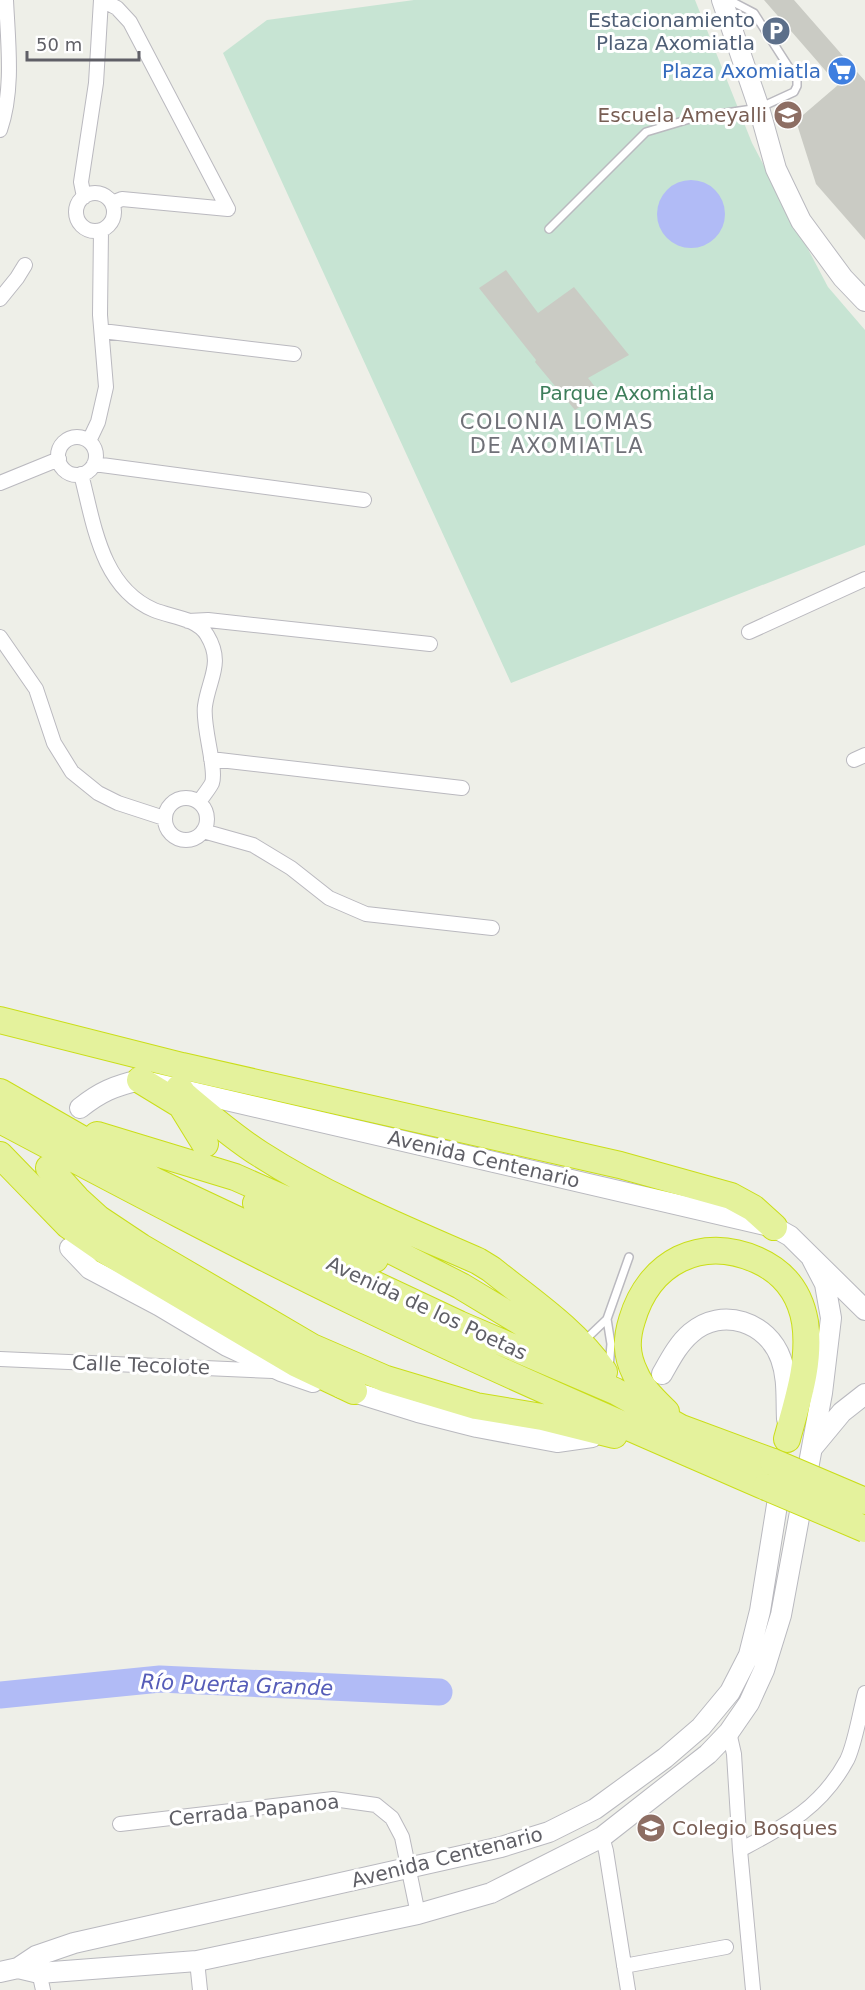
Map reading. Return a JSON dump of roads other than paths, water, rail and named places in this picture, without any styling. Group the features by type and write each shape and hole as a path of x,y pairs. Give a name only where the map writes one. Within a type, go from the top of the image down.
{"highway":[{"path":"0,1020 182,1066 600,1161 731,1196 753,1208 774,1227"},
{"path":"140,1080 181,1105 205,1144"},
{"path":"179,1088 184,1095 242,1142 285,1169 481,1268"},
{"path":"0,1091 38,1105 228,1159 283,1179 425,1251 561,1331 611,1385"},
{"name":"Avenida de los Poetas","path":"0,1091 155,1180 450,1314"},
{"path":"38,1105 101,1137 236,1177 321,1215 461,1286 529,1327 611,1385 681,1428 773,1462 865,1502"},
{"name":"Avenida de los Poetas","path":"0,1120 198,1224 360,1305 574,1404 865,1529"},
{"path":"465,1130 478,1142 512,1159 576,1166 600,1161"},
{"path":"0,1155 68,1225 104,1251 297,1364 354,1391"},
{"path":"49,1174 99,1219 141,1247 312,1347 386,1379 476,1406 542,1417 710,1463"},
{"path":"234,1187 251,1200 333,1244 359,1251 490,1316 510,1315"},
{"path":"333,1244 347,1260 450,1314 554,1360 561,1368 611,1385"},
{"path":"392,1250 403,1274"},
{"path":"681,1428 635,1375 629,1357 627,1342 629,1330 635,1310 645,1290 655,1277 670,1265 687,1256 707,1250 725,1250 743,1254 776,1271 791,1286 799,1301 805,1323 804,1373 787,1439"},
{"path":"425,1251 437,1252 481,1268 491,1269 561,1331 611,1385"}],"main road":[{"path":"723,0 759,108 776,169 801,220 843,279 864,296"},
{"name":"Avenida Centenario","path":"80,1108 97,1095 117,1085 140,1080 512,1159 774,1227 790,1236 865,1310"},
{"path":"69,1248 90,1269 160,1306 227,1346 281,1371 477,1427 557,1442 592,1437"},
{"name":"Avenida Centenario","path":"9,1970 39,1973 196,1961 418,1914 491,1893 602,1837 708,1754 729,1732 749,1703 782,1615 822,1393 831,1318 825,1284 812,1259"},
{"name":"Avenida Centenario","path":"39,1973 94,1939 409,1869 501,1847 549,1832 595,1809 665,1758 701,1727 730,1692 749,1655 760,1611 787,1439 786,1379 781,1359 773,1343 762,1331 748,1323 724,1319 706,1324 691,1333 679,1346 662,1374"},
{"path":"811,1449 842,1412 865,1394"}],"street":[{"path":"0,130 4,118 9,64 6,0"},
{"path":"84,196 81,182 96,83 102,0 117,8 130,22 228,209 122,199 111,203"},
{"path":"99,193 111,203 114,209 111,222 101,230 92,231 84,228 78,221 76,212 78,203 84,196 99,193"},
{"path":"89,441 98,422 106,387 100,315 101,230"},
{"path":"0,299 25,265"},
{"path":"102,331 294,354"},
{"path":"77,437 89,441 96,451 94,464 87,472 81,474 65,470 59,459 59,452 65,441 77,437"},
{"path":"0,483 59,459"},
{"path":"94,464 364,500"},
{"path":"81,474 102,554 121,586 154,610 188,621 206,633 216,653 214,676 205,705 206,734 213,782 199,802"},
{"path":"749,632 865,579"},
{"path":"188,621 208,620 430,644"},
{"path":"0,638 36,689 54,743 72,772 98,793 118,803 164,818"},
{"path":"211,759 462,788"},
{"path":"192,798 199,802 207,816 207,824 198,837 183,840 169,833 164,818 166,810 177,799 192,798"},
{"path":"203,831 253,845 291,868 329,898 366,914 492,928"},
{"name":"Calle Tecolote","path":"0,1359 281,1371"},
{"path":"740,1850 791,1823 821,1797 848,1759 865,1693"},
{"path":"729,1732 734,1754 753,1990"},
{"name":"Cerrada Papanoa","path":"120,1824 333,1799 376,1805 392,1818 402,1837 418,1914"},
{"path":"602,1837 628,1990"},
{"path":"624,1966 726,1947"},
{"path":"196,1961 200,1990"}],"lane":[{"path":"549,229 646,132 693,118 759,108 794,92 797,80 754,13 729,0"},
{"path":"611,1385 611,1344 607,1319 629,1257"},
{"path":"561,1331 607,1319"}],"water":[{"path":"691,180 704,182 715,190 723,201 725,214 723,227 715,238 704,246 691,248 678,246 667,238 659,227 657,214 659,201 667,190 678,182"}],"waterway":[{"name":"Río Puerta Grande","path":"0,1695 160,1679 439,1692"}],"place":[{"name":"Estacionamiento Plaza Axomiatla","path":"776,31"},
{"name":"Plaza Axomiatla","path":"842,71"},
{"name":"Escuela Ameyalli","path":"788,115"},
{"name":"Colegio Bosques","path":"651,1828"}],"district":[{"name":"COLONIA LOMAS DE AXOMIATLA","path":"557,434"}],"park label":[{"name":"Parque Axomiatla","path":"627,393"}]}
